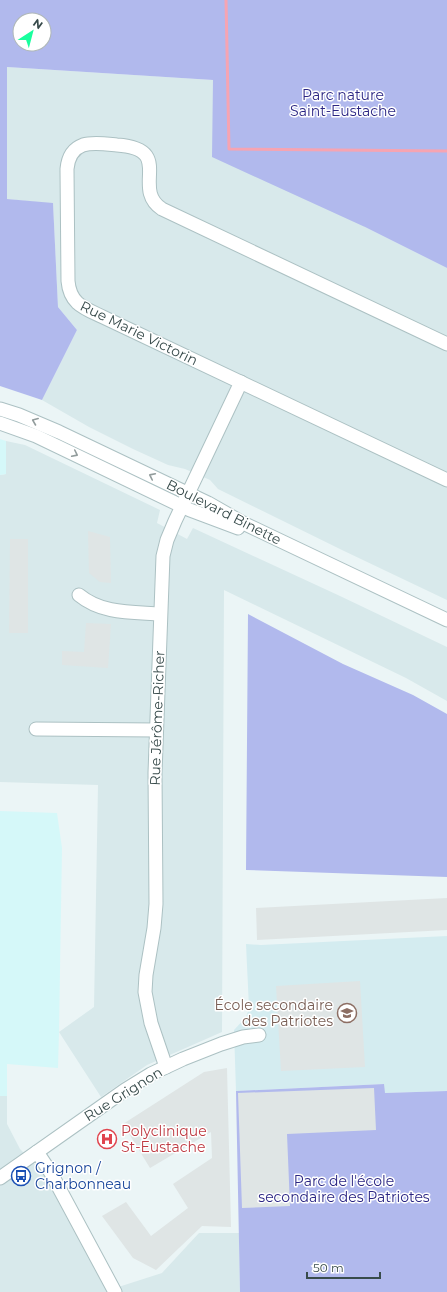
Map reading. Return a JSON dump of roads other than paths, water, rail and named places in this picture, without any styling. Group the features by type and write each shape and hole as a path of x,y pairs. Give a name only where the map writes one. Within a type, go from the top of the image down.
{"street":[{"name":"Rue Marie Victorin","path":"447,344 162,209 154,202 150,192 150,166 148,159 138,148 92,144 82,146 75,150 68,160 68,281 70,292 74,300 80,306 447,480"},
{"name":"Rue Jérôme-Richer","path":"166,1067 150,1017 145,992 156,904 154,790 163,556 167,540 181,506 241,382"},
{"name":"Boulevard Binette","path":"0,409 53,429 208,502 243,523 447,620"},
{"name":"Boulevard Binette","path":"0,423 36,436 181,506 235,527 447,628"},
{"path":"79,595 91,604 107,610 160,614"},
{"path":"36,730 156,730"},
{"name":"Rue Grignon","path":"0,1178 130,1087 166,1067 230,1041 243,1037 259,1035"},
{"path":"37,1152 51,1173 115,1292"}],"waterway":[{"path":"226,0 229,149 447,151"}],"place":[{"name":"École secondaire des Patriotes","path":"347,1013"},
{"name":"Polyclinique St-Eustache","path":"107,1139"},
{"name":"Grignon / Charbonneau","path":"21,1176"}],"park label":[{"name":"Parc nature Saint-Eustache","path":"343,104"},
{"name":"Parc de l'école secondaire des Patriotes","path":"344,1190"}]}
